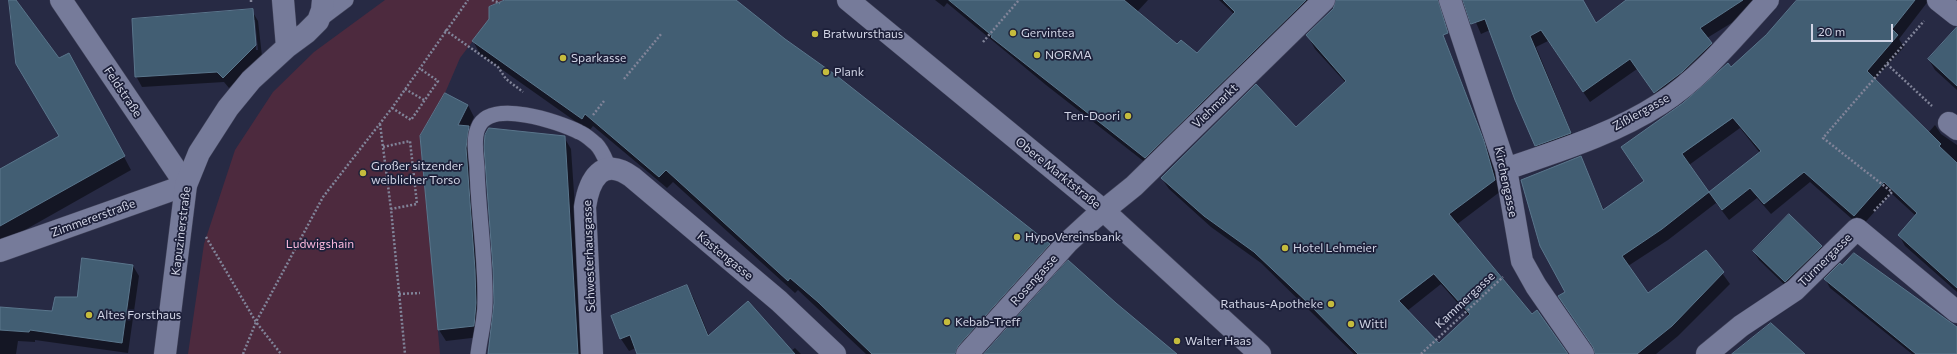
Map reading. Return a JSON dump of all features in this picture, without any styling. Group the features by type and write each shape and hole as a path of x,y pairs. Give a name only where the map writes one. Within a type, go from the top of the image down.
{"street":[{"name":"Feldstraße","path":"61,0 186,185"},
{"path":"283,0 287,47"},
{"path":"318,21 322,10 323,0"},
{"name":"Obere Marktstraße","path":"848,0 1104,210 1260,354"},
{"name":"Viehmarkt","path":"1104,210 1134,186 1324,0"},
{"name":"Kirchengasse","path":"1450,0 1506,169 1522,262 1536,286 1583,354"},
{"name":"Zißlergasse","path":"1506,169 1611,129 1661,104 1681,89 1714,58 1768,0"},
{"name":"Kapuzinerstraße","path":"165,354 186,185 199,153 228,108 251,80 287,47 306,34 318,21"},
{"name":"Schwesterhausgasse","path":"592,354 585,207 589,186 593,178 609,168"},
{"name":"Kastengasse","path":"609,168 621,169 632,177 779,301 836,354"},
{"name":"Zimmererstraße","path":"0,251 186,185"},
{"name":"Rosengasse","path":"967,354 1068,242 1104,210"},
{"name":"Türmergasse","path":"1708,354 1741,326 1795,290 1857,229 1957,312"}],"lane":[{"name":"Kapuzinerstraße","path":"318,21 346,0"},
{"path":"478,354 485,303 478,197 476,141 478,126 483,120 503,113 533,116 559,124 580,132 595,144 600,149 609,168"}],"path":[{"path":"243,354 256,322 323,197 392,108 445,30 468,0"},
{"path":"492,0 500,2"},
{"path":"983,42 1019,0"},
{"path":"1857,229 1892,192 1823,138 1887,64 1945,6"},
{"path":"445,30 498,67 506,79"},
{"path":"624,79 662,33"},
{"path":"1887,64 1953,126"},
{"path":"392,108 411,120 438,81 419,68"},
{"path":"405,89 424,100"},
{"path":"380,123 391,209 405,354"},
{"path":"383,147 410,141 417,204 391,209"},
{"path":"203,231 256,322 281,354"},
{"name":"Kammergasse","path":"1421,354 1502,278 1522,262"},
{"path":"399,294 420,293"}],"green space":[{"name":"Ludwigshain","path":"385,0 505,0 502,3 491,6 490,18 460,58 445,93 420,136 440,354 188,354 204,244 235,150 273,92 314,52"}],"building":[{"path":"9,0 16,0 59,58 69,53 125,156 0,226 0,169 59,136 16,64"},
{"path":"505,0 736,0 785,39 837,76 1050,244 958,346 955,354 872,354 818,302 790,278 788,281 666,170 659,177 585,114 582,119 472,41 489,19 489,7"},
{"path":"949,0 1124,0 1177,44 1181,40 1197,53 1235,12 1223,0 1306,0 1145,158 991,37 992,36"},
{"path":"1336,0 1438,0 1448,33 1443,35 1484,141 1495,180 1449,214 1532,314 1537,310 1568,354 1358,354 1308,303 1254,252 1204,216 1161,178 1256,84 1296,127 1346,81 1306,35 1333,9","holes":["1434,274 1470,314 1439,343 1399,301"]},
{"path":"1463,0 1583,0 1596,23 1626,0 1743,0 1700,28 1712,43 1682,72 1654,93 1630,59 1583,92 1541,30 1530,36 1571,133 1535,146 1515,100 1485,19 1471,24"},
{"path":"1797,0 1915,0 1892,29 1898,35 1867,71 1941,144 1939,146 1957,163 1957,288 1898,235 1917,213 1884,182 1854,216 1804,172 1764,204 1750,188 1722,210 1709,192 1662,229 1622,256 1648,293 1706,250 1724,272 1672,326 1637,354 1595,354 1593,347 1558,296 1565,292 1540,246 1521,180 1581,156 1603,210 1644,181 1621,147 1683,103 1728,63 1731,67 1766,35","holes":["1733,118 1761,151 1709,192 1682,154"]},
{"path":"253,9 256,45 223,78 217,72 135,77 132,19"},
{"path":"1957,27 1957,86 1928,59"},
{"path":"445,93 468,105 458,125 469,126 466,148 476,303 474,326 438,330 420,136"},
{"path":"489,128 565,136 578,354 488,354 494,303 484,147 485,135"},
{"path":"1789,214 1822,246 1785,282 1753,251"},
{"path":"1854,253 1957,327 1957,354 1916,354 1824,279 1840,263 1842,265"},
{"name":"Altes Forsthaus","path":"82,258 133,265 122,343 30,330 29,332 0,330 0,307 52,311 55,297 77,297"},
{"path":"1068,260 1116,303 1177,354 984,354"},
{"path":"687,285 708,336 748,301 795,354 637,354 630,335 620,339 611,316"},
{"path":"1771,323 1805,354 1732,354"}],"place":[{"name":"Gervintea","path":"1013,33"},
{"name":"Bratwursthaus","path":"815,34"},
{"name":"NORMA","path":"1037,55"},
{"name":"Sparkasse","path":"563,58"},
{"name":"Plank","path":"826,72"},
{"name":"Ten-Doori","path":"1128,116"},
{"name":"Großer sitzender weiblicher Torso","path":"363,173"},
{"name":"HypoVereinsbank","path":"1017,237"},
{"name":"Hotel Lehmeier","path":"1285,248"},
{"name":"Rathaus-Apotheke","path":"1331,304"},
{"name":"Altes Forsthaus","path":"89,315"},
{"name":"Kebab-Treff","path":"947,322"},
{"name":"Wittl","path":"1351,324"},
{"name":"Walter Haas","path":"1177,341"}]}
